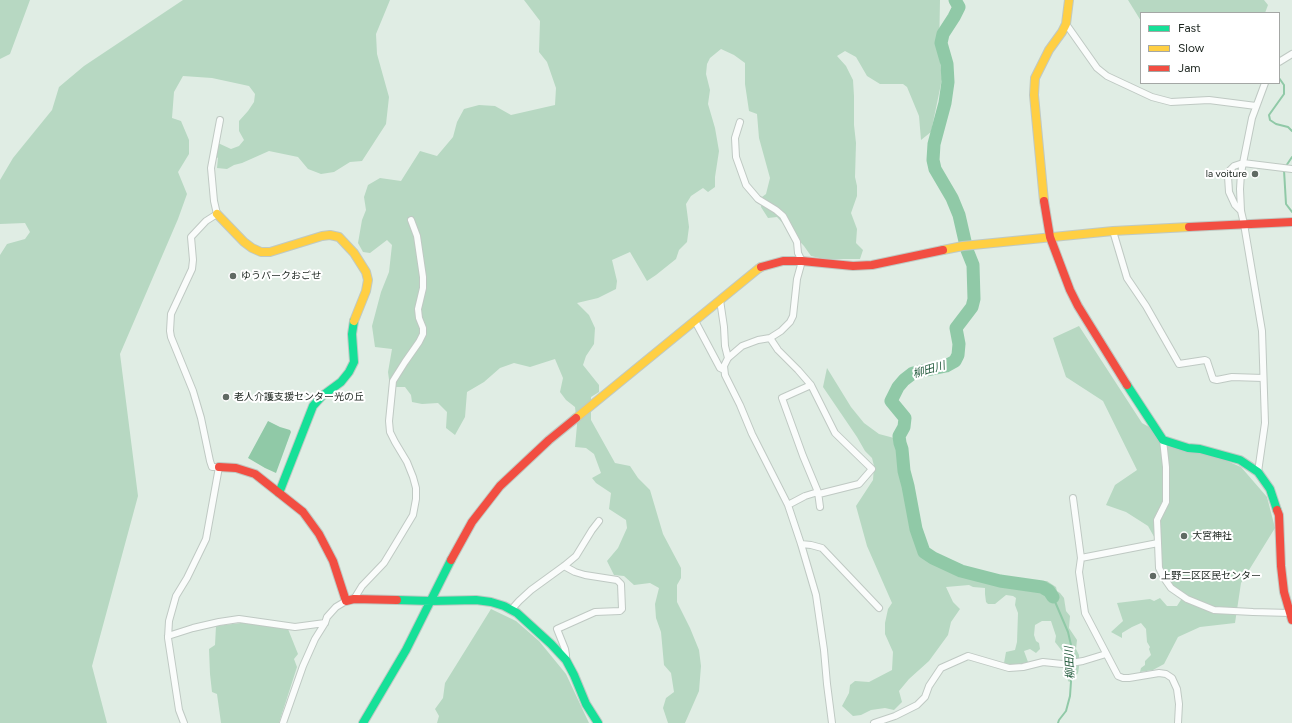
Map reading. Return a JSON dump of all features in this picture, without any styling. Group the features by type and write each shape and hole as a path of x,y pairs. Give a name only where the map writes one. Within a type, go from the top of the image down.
{"street":[{"path":"1068,0 1066,24 1049,50 1035,78 1035,109 1044,204 1050,237 1070,290 1078,306 1163,440 1166,468 1166,502 1157,520 1159,568 1171,588 1187,599 1214,610 1291,616 1284,592 1281,566 1279,515 1270,490 1258,472 1240,460 1200,449 1188,448 1163,440"},
{"path":"1066,24 1097,68 1107,76 1152,97 1171,102 1209,100 1256,106"},
{"path":"1280,61 1292,54"},
{"path":"1258,472 1265,423 1262,331 1241,211 1241,173 1252,118 1265,84"},
{"path":"220,120 211,168 214,201 217,214 244,242 261,252 270,252 322,236 330,235 339,237 354,253 366,272 368,280 366,291 354,322 352,334 354,362 349,372 341,382 322,396 313,406 279,493"},
{"path":"740,122 736,138 736,157 746,184 758,199 784,216 798,242 798,254 802,261 797,279 793,316 790,322 782,331 770,338 758,340 742,346 728,358 724,366 724,370 752,434 788,505 801,544 816,595 832,723"},
{"path":"1241,211 1235,205 1229,192 1228,176 1230,170 1234,166 1243,163 1292,169"},
{"path":"217,214 206,221 192,237 192,269 171,314 170,331 171,337 193,391 201,418 212,467 236,468 255,474 303,512 319,534 333,561 346,601"},
{"path":"354,599 362,586 384,562 401,535 413,514 416,499 414,477 392,437 389,421 393,381 423,334 418,309 423,288 423,277 417,236 411,220"},
{"path":"363,723 406,650 432,601 457,548 472,522 500,486 549,440 758,269 783,261 802,261 853,266 872,265 975,244 1113,231 1292,222"},
{"path":"1113,231 1127,278 1146,306 1180,365 1205,360 1207,361 1213,379 1217,380 1232,377 1263,378"},
{"path":"720,300 724,327 725,350 728,358"},
{"path":"695,321 720,368 724,370"},
{"path":"770,338 778,350 811,385 835,433 872,470 859,484 805,496 788,505"},
{"path":"811,385 782,398 803,456 819,493 820,507"},
{"path":"184,723 179,710 168,636 169,621 173,604 206,539 219,467"},
{"path":"1073,498 1082,558 1079,572 1085,613 1118,676 1123,678 1159,673 1166,674 1172,678 1177,689 1179,704 1178,723"},
{"path":"511,610 527,594 576,556 599,521"},
{"path":"1082,558 1158,543"},
{"path":"801,544 822,548 879,608"},
{"path":"564,566 585,575 617,580 621,584 622,609 620,611 595,612 557,629 565,649 566,660"},
{"path":"283,723 303,666 327,617 346,601 354,599 432,601 476,600 504,606 517,613 566,660 586,704 598,723"},
{"path":"168,636 193,628 239,619 295,626 325,623"},
{"path":"874,723 895,716 917,705 925,697 929,686 941,668 968,656 1009,668 1023,667 1043,662 1062,664 1071,663 1106,654"}],"shaded area":[{"path":"0,0 30,0 10,54 0,59"},
{"path":"183,0 390,0 376,34 377,54 389,97 386,124 362,161 350,162 334,172 321,174 308,169 298,157 269,151 227,169 217,168 218,158 212,154 218,143 231,149 239,146 244,140 239,131 239,121 254,102 255,94 249,86 212,78 183,76 174,92 172,118 181,121 189,140 189,154 178,172 187,194 178,219 120,354 138,496 92,666 107,723 0,723 0,255 7,244 25,239 30,232 25,223 0,224 0,180 13,158 52,110 59,87 84,66"},
{"path":"524,0 940,0 939,53 942,79 931,132 921,140 919,116 907,87 903,84 880,84 867,76 856,57 845,51 837,56 846,66 853,80 856,143 855,177 857,196 851,213 857,229 856,243 863,250 860,259 824,259 811,256 804,246 777,217 768,218 761,207 762,197 766,194 770,178 759,138 757,114 749,111 745,84 745,63 734,55 721,49 710,58 707,64 706,74 710,90 708,104 715,128 719,151 715,187 708,192 703,188 691,196 686,204 689,227 687,242 679,250 676,259 647,281 630,252 612,260 617,281 616,289 598,298 577,303 589,315 595,328 594,344 586,356 583,365 599,385 599,392 591,397 591,420 615,463 630,466 638,478 650,490 663,534 681,568 681,578 677,585 677,602 699,650 701,666 699,691 685,723 668,723 663,708 666,698 674,692 671,673 664,665 661,632 656,618 655,604 659,588 650,583 634,585 624,576 614,575 607,561 618,548 627,528 626,520 609,509 611,493 596,483 592,478 601,473 594,454 586,448 575,447 577,425 575,407 566,400 560,392 563,378 555,359 530,367 514,363 500,368 484,382 467,392 465,417 455,435 446,428 447,412 438,403 422,404 412,402 411,395 405,387 390,387 388,372 392,349 375,347 372,326 381,292 389,272 392,245 387,240 370,253 363,252 358,243 362,220 366,210 364,197 368,185 380,178 401,181 420,151 437,156 453,137 457,122 464,109 479,105 495,106 511,115 555,105 556,88 547,62 539,52 540,21"},
{"path":"1128,0 1264,0 1268,5 1265,12 1140,12 1140,19"},
{"path":"1079,326 1142,423 1179,444 1241,467 1267,497 1275,528 1241,583 1235,623 1200,627 1178,637 1164,664 1153,670 1140,672 1141,668 1145,665 1145,661 1151,655 1149,649 1150,647 1147,642 1146,629 1141,623 1122,633 1122,638 1111,632 1123,621 1117,603 1150,599 1154,601 1160,598 1167,606 1177,606 1184,595 1174,588 1162,570 1162,551 1148,526 1126,512 1106,505 1115,485 1137,470 1103,401 1066,377 1053,338"},
{"path":"827,368 851,407 864,423 879,434 894,438 912,527 921,552 928,558 935,554 944,557 958,566 972,568 975,571 981,572 994,584 1005,585 1017,579 1027,581 1047,581 1056,587 1057,591 1064,598 1066,611 1070,616 1069,628 1077,640 1076,649 1079,655 1079,667 1078,673 1074,679 1069,682 1065,676 1068,667 1066,656 1055,642 1056,636 1051,621 1042,621 1035,625 1034,635 1036,641 1039,643 1040,649 1036,653 1030,649 1024,651 1028,662 1021,665 1006,665 1004,663 1006,652 1015,650 1017,642 1018,613 1015,605 1016,598 1006,595 995,604 988,604 986,602 985,588 973,587 969,585 946,587 953,602 960,609 951,622 948,635 929,661 909,679 899,691 902,702 894,710 885,708 871,710 861,715 853,716 842,706 849,693 850,685 855,681 869,682 892,670 893,652 885,634 885,623 888,609 892,603 867,546 856,506 873,480 874,466 872,458 865,451 823,387"},
{"path":"268,421 290,430 291,432 276,473 248,458"},
{"path":"491,609 516,621 539,641 566,674 589,723 437,723 439,716 435,709 443,698 445,683"},
{"path":"249,622 288,629 298,654 294,659 297,667 279,723 221,723 217,694 212,692 209,649 215,645 216,626"}],"waterway":[{"name":"柳田川","path":"955,0 959,7 943,34 941,43 947,64 948,82 945,103 934,144 933,160 935,169 952,198 959,215 967,250 973,265 974,299 972,307 956,328 959,344 958,355 955,361 946,366 913,373 898,387 891,401 905,418 904,427 899,436 904,471 916,529 924,552 933,558 961,571 1000,581 1042,587 1049,591 1053,597"},
{"path":"1280,79 1284,85 1284,94 1269,115 1270,120 1276,124 1288,127 1292,131"},
{"path":"1286,166 1292,157"},
{"path":"1284,170 1286,204 1292,212"},
{"name":"柳田川","path":"1053,597 1068,632 1071,645 1072,667 1070,696 1066,711 1058,723"}],"traffic: fast":[{"path":"279,493 313,406 322,396 341,382 349,372 354,362 352,334 354,321"},
{"path":"1127,385 1163,440 1188,448 1200,449 1240,460 1258,472 1270,489 1277,510"},
{"path":"363,723 406,650 451,560"},
{"path":"397,600 476,600 504,606 517,613 566,660 586,704 598,723"}],"traffic: slow":[{"path":"1044,201 1034,95 1035,78 1049,50 1066,24 1069,0"},
{"path":"217,214 244,242 261,252 270,252 322,236 330,235 339,237 354,253 366,272 368,280 366,291 354,321"},
{"path":"943,250 963,246 1113,231 1189,227"},
{"path":"576,418 761,267"}],"traffic: jam":[{"path":"1044,201 1050,237 1070,290 1078,306 1127,385"},
{"path":"1189,227 1292,222"},
{"path":"761,267 783,261 802,261 853,266 872,265 943,250"},
{"path":"451,560 472,522 500,486 549,440 576,418"},
{"path":"219,467 236,468 255,474 303,512 319,534 333,561 346,601 354,599 397,600"},
{"path":"1277,510 1279,515 1281,566 1284,592 1292,620"}],"place":[{"name":"la voiture","path":"1255,174"},
{"name":"ゆうパークおごせ","path":"233,276"},
{"name":"老人介護支援センター光の丘","path":"226,397"},
{"name":"大宮神社","path":"1184,536"},
{"name":"上野二区区民センター","path":"1153,576"}]}
